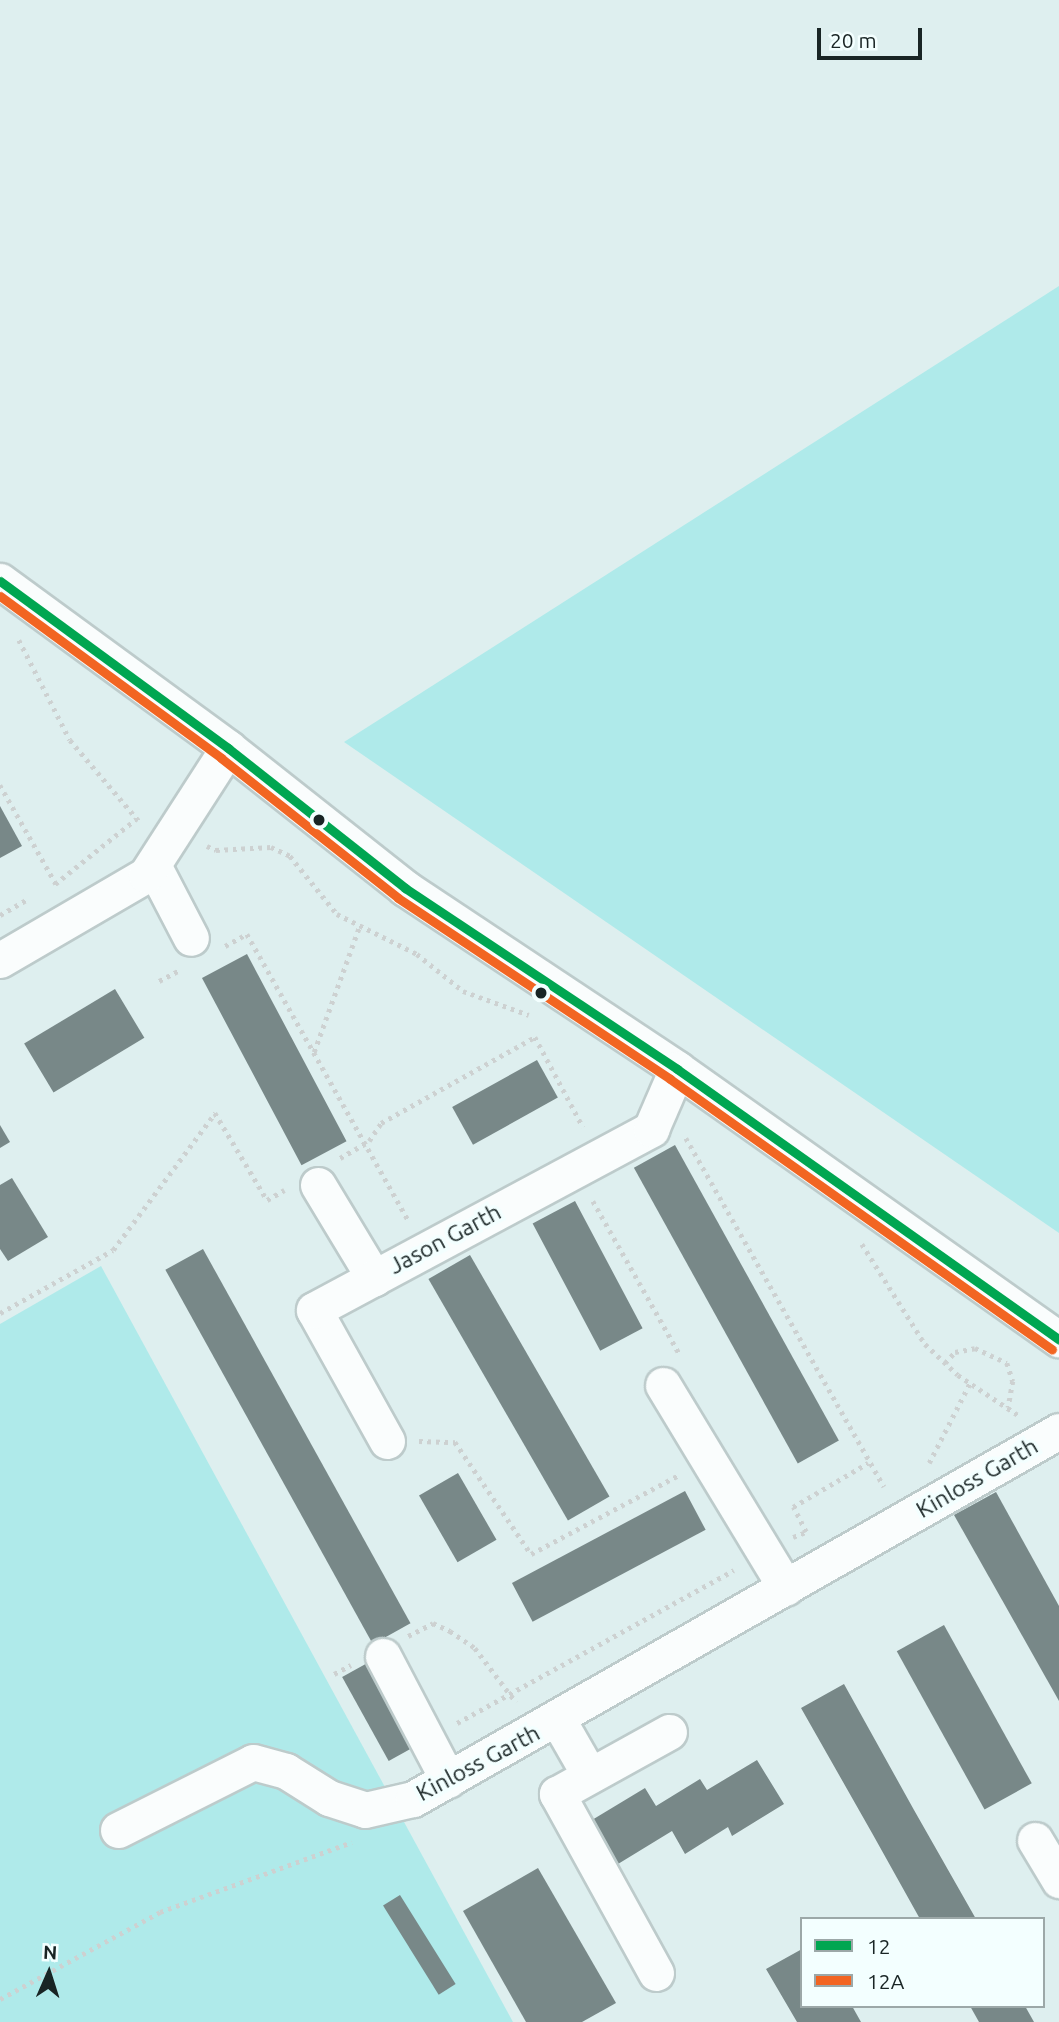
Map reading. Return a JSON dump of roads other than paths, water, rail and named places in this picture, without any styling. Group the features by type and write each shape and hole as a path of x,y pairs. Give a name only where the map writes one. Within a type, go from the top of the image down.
{"street":[{"path":"0,581 228,748 405,888 677,1069 1059,1339"},
{"path":"0,960 146,875 228,748"},
{"path":"164,847 199,951"},
{"name":"Jason Garth","path":"387,1441 314,1310 652,1129 677,1069"},
{"path":"313,1178 374,1278"},
{"path":"663,1385 786,1588"},
{"name":"Kinloss Garth","path":"118,1830 253,1762 286,1771 329,1798 365,1810 413,1799 545,1727 1055,1433"},
{"path":"380,1653 448,1780"},
{"path":"545,1727 589,1773"},
{"path":"656,1973 557,1794 589,1773 669,1732"},
{"path":"1035,1840 1059,1880"}]}
